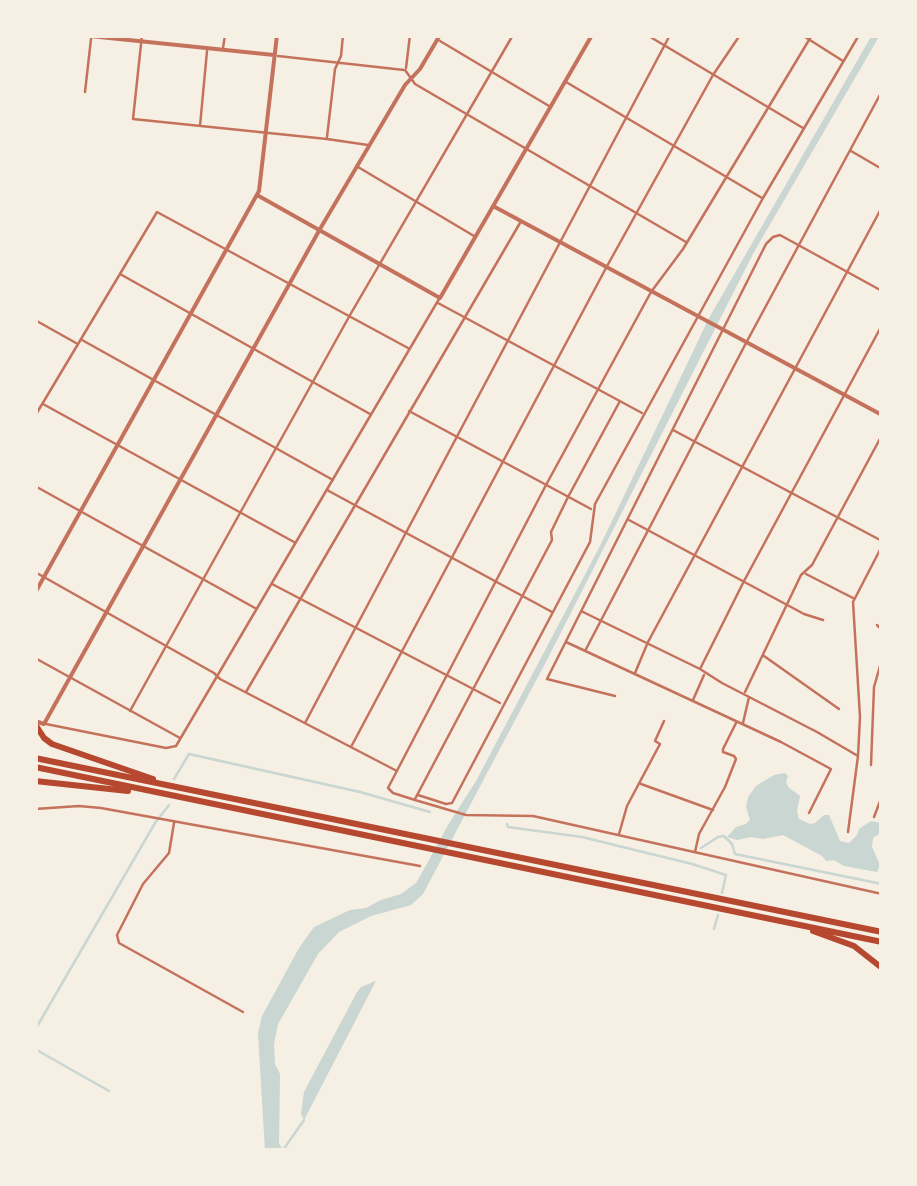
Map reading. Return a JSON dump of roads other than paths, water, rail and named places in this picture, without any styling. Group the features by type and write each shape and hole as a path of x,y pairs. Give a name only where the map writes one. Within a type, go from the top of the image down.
{"highway":[{"path":"35,722 52,744 172,786"},
{"path":"42,735 44,724"},
{"path":"35,758 437,840 452,848 882,942"},
{"path":"35,767 432,849 452,848 882,932"},
{"path":"35,782 164,795"},
{"path":"792,923 854,946 882,968"}],"street":[{"path":"80,35 141,38 405,70"},
{"path":"223,50 225,35"},
{"path":"35,592 257,195 276,35"},
{"path":"327,139 343,35"},
{"path":"410,35 405,70 414,84 687,243"},
{"path":"130,711 380,263 514,35"},
{"path":"648,35 804,128"},
{"path":"305,723 670,35"},
{"path":"351,747 553,364 738,37 728,35"},
{"path":"802,35 844,62"},
{"path":"418,794 451,804 590,542 593,510 644,414 763,198 860,35"},
{"path":"85,92 91,36"},
{"path":"35,722 172,748 182,738 590,36"},
{"path":"141,38 133,119 370,146"},
{"path":"44,724 320,229 439,38 550,106"},
{"path":"811,38 687,243 652,292 395,770 389,789 466,815 528,815 882,894"},
{"path":"200,126 208,49"},
{"path":"565,82 763,198"},
{"path":"585,651 882,91"},
{"path":"849,150 882,169"},
{"path":"358,167 476,237"},
{"path":"257,195 380,263 464,316 644,414"},
{"path":"493,206 882,416"},
{"path":"635,673 648,642 882,208"},
{"path":"35,416 158,212 410,349"},
{"path":"246,692 521,222"},
{"path":"615,696 546,679 766,244 780,235 882,291"},
{"path":"120,274 371,414"},
{"path":"35,320 154,379 333,480"},
{"path":"700,669 882,325"},
{"path":"415,800 552,540 551,532 568,497 620,401"},
{"path":"43,404 295,543"},
{"path":"409,411 593,510"},
{"path":"672,430 839,516 882,543 854,598 860,696 858,756 848,832"},
{"path":"743,724 747,695 786,604 812,565 882,434"},
{"path":"35,486 256,608"},
{"path":"327,490 553,612"},
{"path":"628,520 823,620"},
{"path":"35,572 220,679 395,770"},
{"path":"804,573 854,598"},
{"path":"271,583 502,704"},
{"path":"582,611 700,669 858,756"},
{"path":"878,625 882,630"},
{"path":"564,642 832,768 809,813"},
{"path":"763,655 839,709"},
{"path":"35,658 182,738"},
{"path":"871,765 874,687 882,659"},
{"path":"692,701 704,672"},
{"path":"619,836 623,816 660,744 656,741 664,721"},
{"path":"694,852 698,834 728,782 736,759 722,749 737,722"},
{"path":"639,783 712,810"},
{"path":"874,818 882,796"},
{"path":"35,809 88,806 420,866"},
{"path":"175,822 169,853 142,884 116,935 119,942 243,1012"}],"waterway":[{"path":"174,779 189,754 360,792 430,812"},
{"path":"35,1030 169,805"},
{"path":"507,824 582,837 692,864 726,875 722,893"},
{"path":"701,848 724,836 735,854 882,884"},
{"path":"714,929 718,915"},
{"path":"35,1049 109,1091"},
{"path":"283,1150 304,1120"}]}
